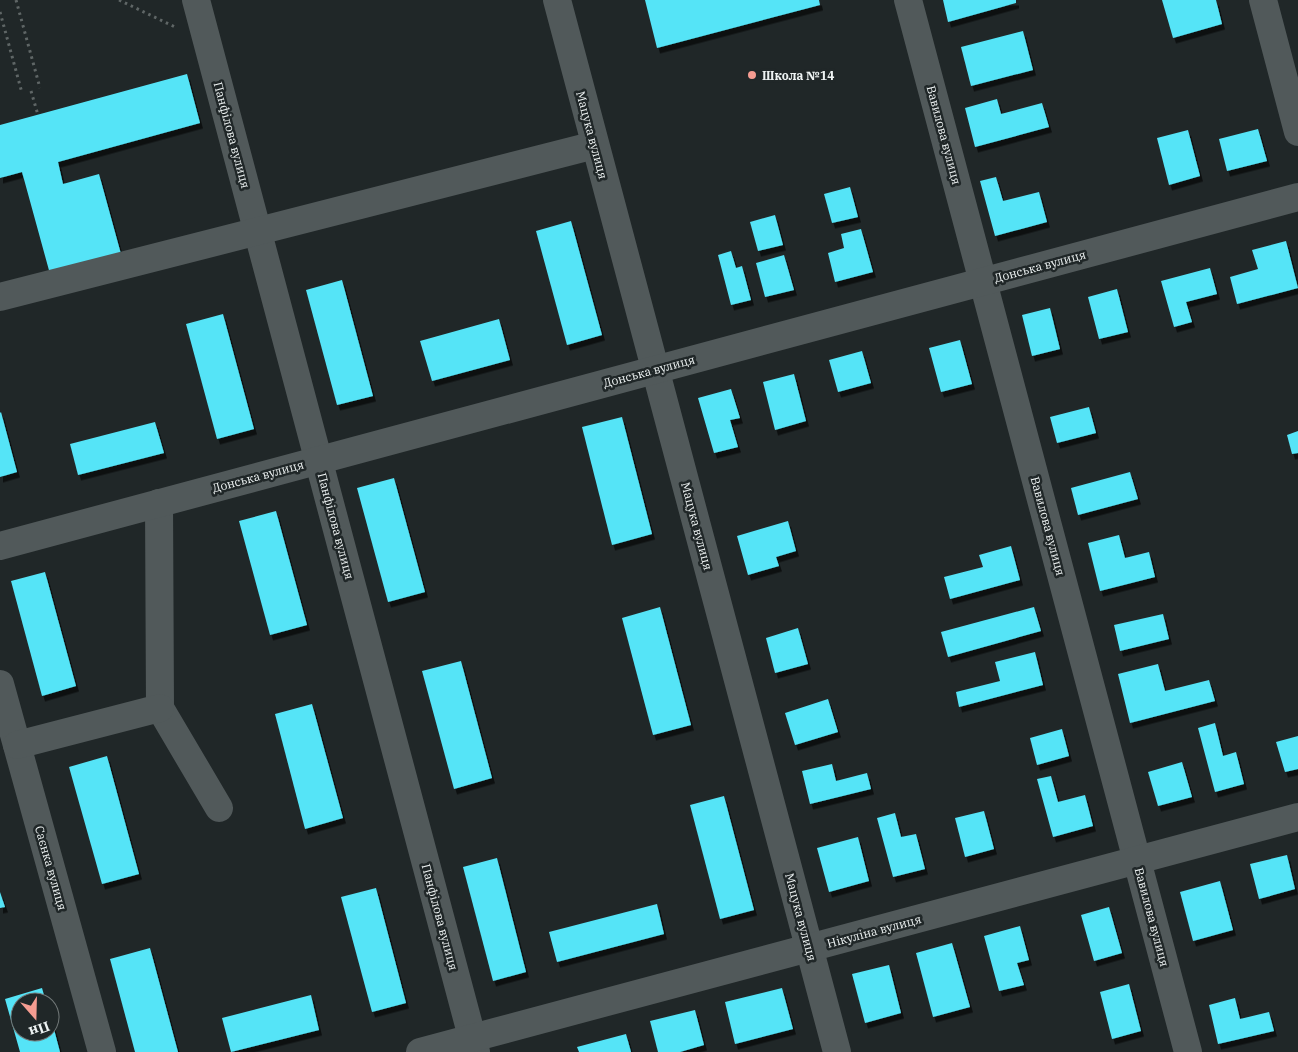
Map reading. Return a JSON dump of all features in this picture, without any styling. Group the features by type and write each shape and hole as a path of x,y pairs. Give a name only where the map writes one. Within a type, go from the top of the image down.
{"street":[{"name":"Панфілова вулиця","path":"196,0 474,1045"},
{"name":"Мацука вулиця","path":"556,0 837,1052"},
{"name":"Вавилова вулиця","path":"908,0 1188,1052"},
{"path":"1262,0 1298,132"},
{"path":"0,297 595,145"},
{"name":"Донська вулиця","path":"0,546 1298,197"},
{"path":"159,503 160,708 219,808"},
{"name":"Саєнка вулиця","path":"0,684 102,1052"},
{"path":"17,745 160,708"},
{"name":"Нікуліна вулиця","path":"420,1052 474,1045 809,948 1298,817"}],"path":[{"path":"16,0 40,88"},
{"path":"119,0 208,43"},
{"path":"0,12 22,93"},
{"path":"31,91 38,115"}],"building":[{"path":"645,0 819,0 820,5 657,48"},
{"path":"943,0 1016,0 1016,3 948,22"},
{"path":"1162,0 1216,0 1222,24 1173,38"},
{"path":"1023,31 1033,70 971,86 961,47"},
{"path":"187,74 200,123 58,162 63,184 99,174 121,254 50,274 22,172 0,178 0,125"},
{"path":"997,99 1001,114 1042,103 1049,127 975,147 965,108"},
{"path":"1258,129 1267,161 1227,171 1219,139"},
{"path":"1188,130 1200,176 1169,185 1157,138"},
{"path":"996,177 1003,201 1039,192 1047,222 995,236 980,181"},
{"path":"850,187 858,217 832,223 824,194"},
{"path":"775,215 783,245 758,251 750,222"},
{"path":"571,221 602,335 567,345 536,231"},
{"path":"861,229 873,272 835,282 828,253 844,248 841,234"},
{"path":"1286,241 1298,288 1237,304 1230,277 1258,269 1252,250"},
{"path":"731,251 736,268 742,266 751,300 731,305 718,255"},
{"path":"784,255 794,290 765,297 756,263"},
{"path":"1210,268 1217,294 1186,302 1192,322 1174,327 1161,281"},
{"path":"342,280 373,396 337,405 306,290"},
{"path":"1117,289 1128,332 1099,339 1088,297"},
{"path":"1050,308 1060,349 1032,356 1022,315"},
{"path":"223,314 254,429 217,439 186,324"},
{"path":"499,319 510,360 432,381 420,341"},
{"path":"960,340 972,384 941,392 929,348"},
{"path":"862,351 871,383 838,392 829,360"},
{"path":"794,374 806,421 775,430 763,382"},
{"path":"731,389 740,418 730,420 738,447 714,453 698,398"},
{"path":"1089,407 1096,433 1057,443 1050,417"},
{"path":"0,413 17,472 0,477"},
{"path":"622,417 652,534 612,545 582,427"},
{"path":"155,422 164,453 78,475 70,444"},
{"path":"1298,431 1298,453 1292,454 1287,435"},
{"path":"1130,472 1138,499 1078,515 1071,488"},
{"path":"394,478 425,592 388,602 357,488"},
{"path":"276,511 307,625 270,635 239,521"},
{"path":"788,521 796,551 776,557 779,566 748,575 737,536"},
{"path":"1119,535 1125,558 1149,552 1155,577 1100,591 1088,543"},
{"path":"1011,546 1020,580 950,599 944,577 983,567 979,555"},
{"path":"45,572 76,686 42,696 11,581"},
{"path":"660,607 691,725 653,735 622,618"},
{"path":"1034,607 1041,631 948,657 941,632"},
{"path":"1163,614 1169,639 1120,651 1114,625"},
{"path":"798,628 808,664 775,673 766,638"},
{"path":"1035,652 1043,685 959,707 956,692 1000,681 995,662"},
{"path":"461,661 492,778 454,789 422,671"},
{"path":"1158,664 1165,691 1209,680 1215,701 1130,723 1118,674"},
{"path":"828,699 838,732 795,745 785,713"},
{"path":"312,704 343,818 305,829 275,714"},
{"path":"1215,723 1223,756 1236,752 1244,784 1215,792 1198,728"},
{"path":"1062,729 1069,756 1037,765 1030,738"},
{"path":"1298,736 1298,769 1285,772 1276,742"},
{"path":"107,756 139,874 102,884 69,767"},
{"path":"1182,762 1192,797 1158,806 1148,772"},
{"path":"832,764 836,781 867,773 871,789 810,804 802,771"},
{"path":"1051,776 1058,802 1085,795 1093,826 1053,837 1037,779"},
{"path":"724,796 754,910 720,919 690,805"},
{"path":"984,811 994,849 965,857 955,818"},
{"path":"895,813 901,837 916,834 925,869 893,877 877,818"},
{"path":"858,837 869,881 829,892 817,848"},
{"path":"1287,855 1295,889 1259,899 1250,864"},
{"path":"497,858 526,972 493,981 463,867"},
{"path":"1220,881 1233,930 1193,941 1180,892"},
{"path":"376,888 406,1003 372,1012 341,897"},
{"path":"0,892 5,907 0,908"},
{"path":"657,904 664,934 557,962 549,932"},
{"path":"1109,907 1122,953 1094,961 1081,915"},
{"path":"1020,926 1029,960 1017,963 1024,985 999,991 984,936"},
{"path":"952,943 970,1007 933,1017 916,953"},
{"path":"150,948 178,1052 135,1052 110,959"},
{"path":"889,965 901,1013 865,1023 852,974"},
{"path":"1129,984 1141,1031 1112,1039 1100,992"},
{"path":"42,988 43,992 29,992"},
{"path":"782,988 793,1029 735,1044 725,1002"},
{"path":"311,995 319,1030 231,1052 222,1018"},
{"path":"10,998 10,1017 5,999"},
{"path":"1235,998 1240,1019 1269,1012 1274,1031 1218,1044 1209,1005"},
{"path":"695,1010 704,1045 680,1052 658,1052 650,1021"},
{"path":"626,1034 631,1052 579,1052 577,1047"},
{"path":"17,1042 57,1042 60,1052 20,1052"}],"place":[{"name":"Школа №14","path":"752,75"}]}
